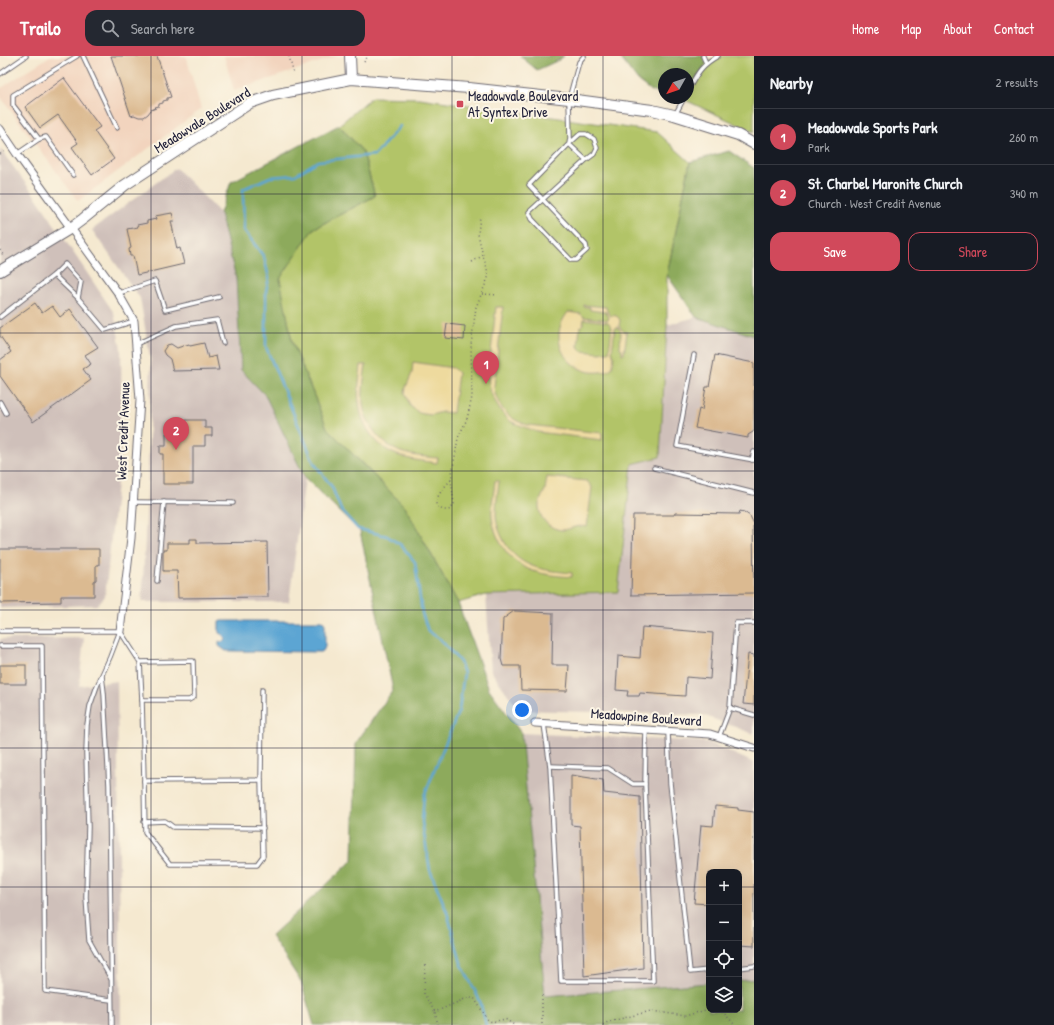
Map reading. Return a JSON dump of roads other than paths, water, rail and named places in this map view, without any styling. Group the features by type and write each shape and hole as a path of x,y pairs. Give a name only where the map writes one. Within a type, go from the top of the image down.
{"main road":[{"path":"350,56 351,79"},
{"name":"Meadowvale Boulevard","path":"0,271 71,228 125,185 250,103 273,96 351,79 469,88 652,110 738,135 754,144"}],"street":[{"name":"West Credit Avenue","path":"0,129 118,293 134,321 140,400 131,538 120,631"},
{"name":"Meadowpine Boulevard","path":"535,722 710,734 754,748"}],"lane":[{"path":"0,74 26,56"},
{"path":"39,139 13,105 13,95 77,56"},
{"path":"83,56 118,128"},
{"path":"569,144 569,99 579,62 584,56"},
{"path":"703,56 706,63"},
{"path":"694,80 706,63 718,56"},
{"path":"674,116 681,104"},
{"path":"586,160 543,200 529,212 532,219 571,260 576,260 587,250 586,245 543,200 529,185 580,134 586,134 594,139 597,148 594,154 586,160"},
{"path":"17,154 39,139 46,137 73,175"},
{"path":"569,144 586,160"},
{"path":"0,317 66,264 81,282 78,298"},
{"path":"54,275 78,298 105,330 134,321"},
{"path":"118,293 155,281 165,310 219,296"},
{"path":"136,344 176,326 217,320 223,343"},
{"path":"694,355 677,446 753,460 754,452"},
{"path":"0,402 6,413"},
{"path":"654,468 754,493"},
{"path":"134,502 233,503"},
{"path":"157,581 164,502"},
{"path":"719,737 730,708 736,623 754,623"},
{"path":"0,631 120,631"},
{"path":"120,631 140,662 145,832 170,864 257,864 263,856 261,780 262,690"},
{"path":"111,979 89,940 86,897 88,827 86,753 87,725 90,706 120,631"},
{"path":"0,646 42,646 45,991 112,1000"},
{"path":"140,662 193,661 194,697 189,700 142,700"},
{"path":"102,675 109,785 112,1025"},
{"path":"730,708 754,715"},
{"path":"544,723 550,766 561,981 653,981 645,784 646,730"},
{"path":"668,732 670,783 690,972 706,970"},
{"path":"550,766 608,768 633,784 645,784"},
{"path":"144,781 261,780"},
{"path":"144,822 165,821 173,827 263,828"},
{"path":"742,968 754,966"}],"water":[{"path":"323,621 325,624 325,647 323,651 320,652 226,651 219,646 219,641 224,641 225,638 219,633 219,622"}],"waterway":[{"path":"400,126 375,155 318,161 295,175 270,177 243,189 244,230 264,257 269,278 266,291 266,347 314,463 332,487 341,510 358,529 387,536 401,545 415,562 422,613 428,631 440,639 460,662 464,673 459,710 424,796 422,822 430,870 447,912 461,963 480,1001 486,1025"}],"place":[{"name":"Meadowvale Boulevard At Syntex Drive","path":"460,104"},
{"name":"Meadowvale Sports Park","path":"486,384"},
{"name":"St. Charbel Maronite Church","path":"176,450"}]}
